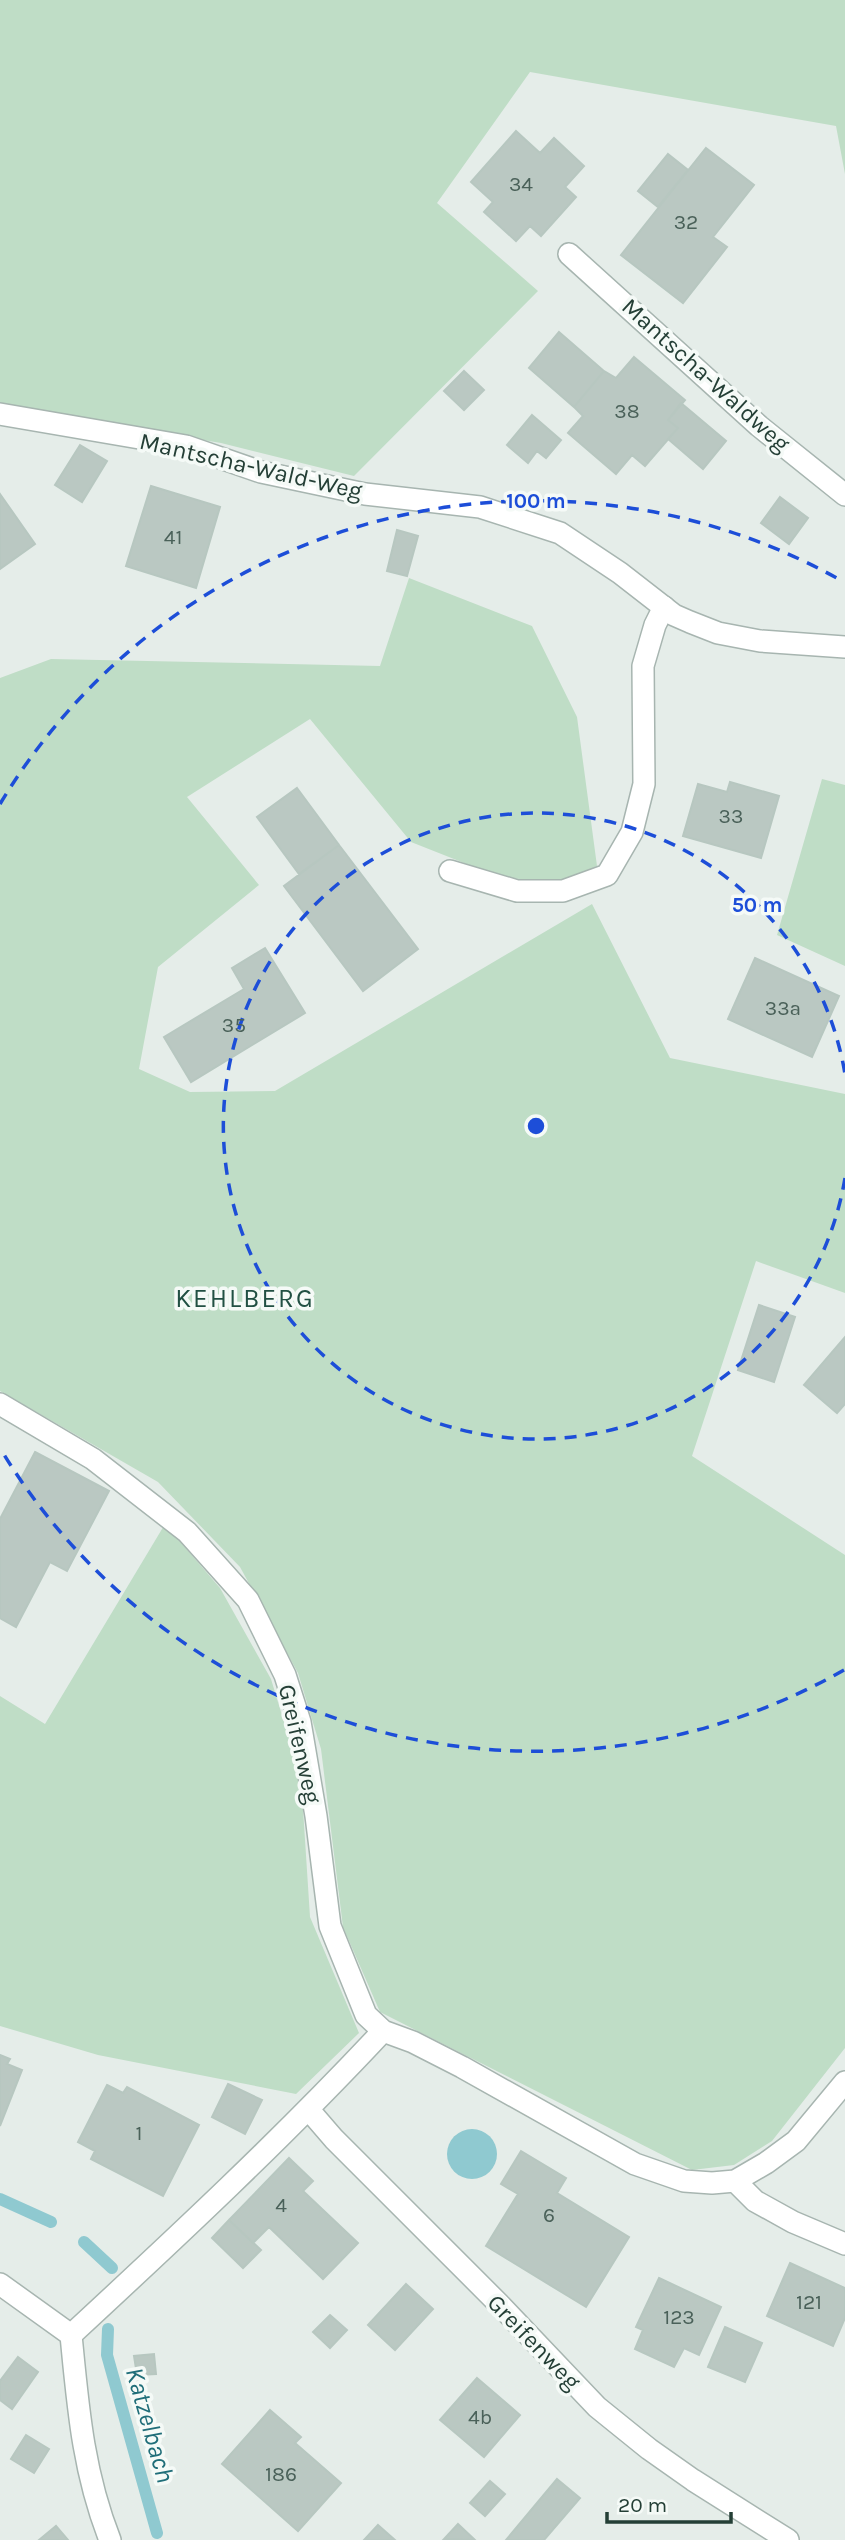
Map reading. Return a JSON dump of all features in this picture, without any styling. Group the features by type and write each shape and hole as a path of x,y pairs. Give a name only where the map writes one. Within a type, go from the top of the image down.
{"street":[{"name":"Mantscha-Waldweg","path":"569,254 758,426 845,495"},
{"name":"Mantscha-Wald-Weg","path":"0,414 186,446 261,472 365,494 480,507 560,533 620,573 674,615 718,633 760,641 845,647"},
{"path":"450,871 517,891 563,891 607,875 632,832 644,784 643,666 663,607"},
{"name":"Greifenweg","path":"0,1404 93,1460 187,1532 248,1600 285,1675 300,1722 316,1816 330,1926 366,2015 383,2031"},
{"path":"71,2335 180,2235 309,2110 383,2031 413,2042 462,2067 635,2164 684,2181 735,2181 766,2163 796,2141 845,2082"},
{"name":"Greifenweg","path":"309,2110 334,2139 499,2304 597,2407 649,2449 788,2540"},
{"path":"735,2181 755,2201 793,2222 845,2244"},
{"path":"0,2284 71,2335 84,2452 92,2489 110,2540"}],"green space":[{"path":"0,0 845,0 845,174 836,126 530,72 437,203 538,291 354,476 221,443 0,406"},
{"path":"409,578 532,626 577,717 597,866 558,884 497,876 411,842 310,719 187,797 259,885 158,967 139,1069 190,1092 275,1091 592,904 670,1058 845,1094 845,1293 756,1261 692,1456 845,1555 845,2048 772,2141 734,2165 692,2170 380,2012 343,1927 321,1749 298,1673 240,1567 158,1482 0,1391 0,678 51,659 380,666"},
{"path":"822,779 845,785 845,966 777,935"},
{"path":"165,1524 220,1588 271,1679 301,1778 310,1917 359,2033 296,2094 98,2055 0,2026 0,1696 45,1724"}],"water":[{"path":"472,2129 490,2136 497,2154 490,2172 472,2179 454,2172 447,2154 454,2136"}],"building":[{"path":"516,131 540,153 554,138 584,166 565,187 576,197 541,236 530,226 516,241 484,212 493,202 471,182"},
{"path":"706,148 754,185 713,237 727,247 683,303 621,255"},
{"path":"668,154 688,170 658,207 638,191"},
{"path":"559,332 604,371 574,407 529,368"},
{"path":"634,357 685,400 668,420 678,428 645,466 632,455 616,474 568,433 583,416 574,407 604,371 616,378"},
{"path":"464,371 484,390 464,410 444,391"},
{"path":"681,403 726,441 703,469 668,439 678,428 668,420"},
{"path":"532,415 561,440 546,458 537,451 528,463 507,445"},
{"path":"80,445 107,461 82,502 55,485"},
{"path":"151,486 220,507 196,588 126,566"},
{"path":"0,494 35,544 0,569"},
{"path":"780,497 808,518 789,544 761,523"},
{"path":"397,530 418,536 407,576 387,571"},
{"path":"730,782 779,796 761,858 683,836 698,784 727,792"},
{"path":"297,788 339,845 299,874 257,817"},
{"path":"339,845 418,949 363,991 284,886"},
{"path":"265,948 305,1013 191,1082 164,1037 244,989 232,968"},
{"path":"755,958 839,996 812,1057 728,1019"},
{"path":"759,1305 795,1317 774,1382 738,1370"},
{"path":"845,1337 845,1404 837,1413 804,1385"},
{"path":"35,1452 109,1491 67,1571 50,1562 16,1627 0,1618 0,1519"},
{"path":"0,2055 10,2059 7,2064 22,2070 0,2126"},
{"path":"228,2084 262,2100 245,2134 212,2117"},
{"path":"107,2085 123,2093 127,2087 199,2125 163,2196 91,2159 95,2151 78,2142"},
{"path":"521,2151 566,2178 557,2193 629,2237 586,2307 486,2246 518,2194 501,2184"},
{"path":"289,2158 313,2181 303,2191 358,2243 323,2279 269,2227 253,2243 229,2220"},
{"path":"229,2220 261,2250 243,2268 212,2238"},
{"path":"790,2263 845,2288 845,2318 833,2346 767,2316"},
{"path":"659,2278 721,2307 699,2355 684,2348 674,2367 635,2349 643,2330 636,2327"},
{"path":"406,2284 433,2309 395,2350 368,2325"},
{"path":"330,2315 347,2330 330,2348 313,2332"},
{"path":"725,2327 762,2343 745,2382 708,2367"},
{"path":"154,2354 156,2374 137,2375 134,2356"},
{"path":"18,2357 38,2372 12,2409 0,2400 0,2381"},
{"path":"477,2378 520,2415 484,2457 440,2420"},
{"path":"270,2410 301,2437 295,2443 341,2483 298,2531 222,2464"},
{"path":"26,2435 49,2449 34,2473 11,2459"},
{"path":"557,2479 580,2498 544,2540 506,2540"},
{"path":"490,2481 505,2494 485,2516 470,2503"},
{"path":"458,2524 475,2540 444,2539"},
{"path":"378,2525 395,2540 364,2540"},
{"path":"56,2526 68,2540 39,2540"}],"waterway":[{"name":"Katzelbach","path":"0,2199 51,2222"},
{"name":"Katzelbach","path":"84,2242 112,2268"},
{"name":"Katzelbach","path":"108,2329 107,2355 157,2533"}],"district":[{"name":"KEHLBERG","path":"245,1298"}]}
